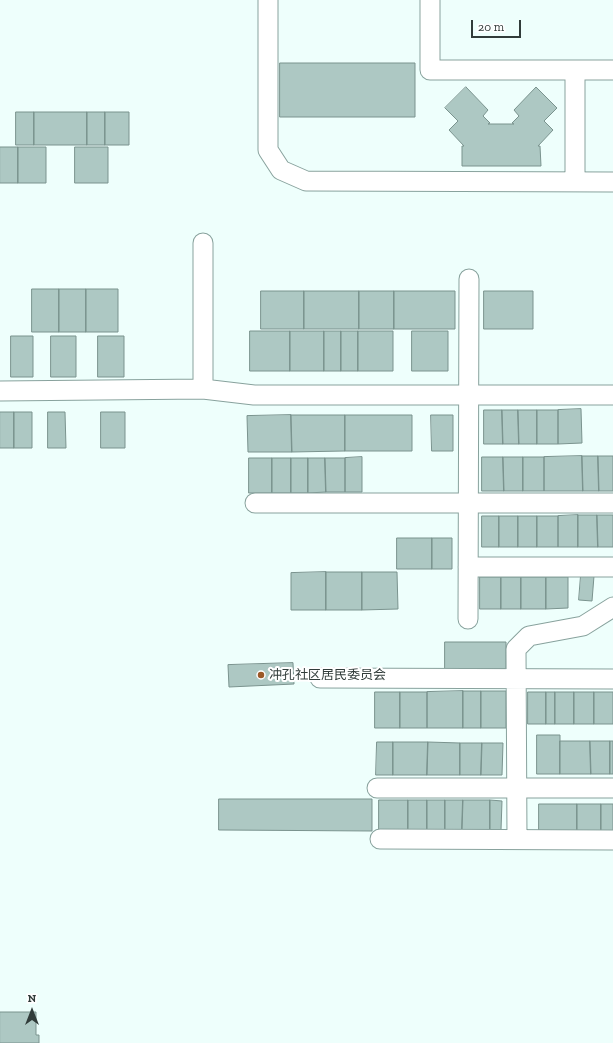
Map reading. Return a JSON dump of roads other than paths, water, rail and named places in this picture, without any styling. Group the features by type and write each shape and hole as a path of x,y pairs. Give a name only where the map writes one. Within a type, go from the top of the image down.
{"lane":[{"path":"268,0 268,150 281,170 306,181 613,182"},
{"path":"430,0 430,70 613,70"},
{"path":"575,70 575,182"},
{"path":"203,243 203,389"},
{"path":"468,619 469,279"},
{"path":"0,392 203,389 254,394 613,395"},
{"path":"254,503 613,503"},
{"path":"468,567 613,567"},
{"path":"517,839 516,649 529,636 583,626 613,607"},
{"path":"320,678 613,679"},
{"path":"377,788 613,788"},
{"path":"380,839 613,840"}],"place":[{"name":"冲孔社区居民委员会","path":"261,675"}]}
